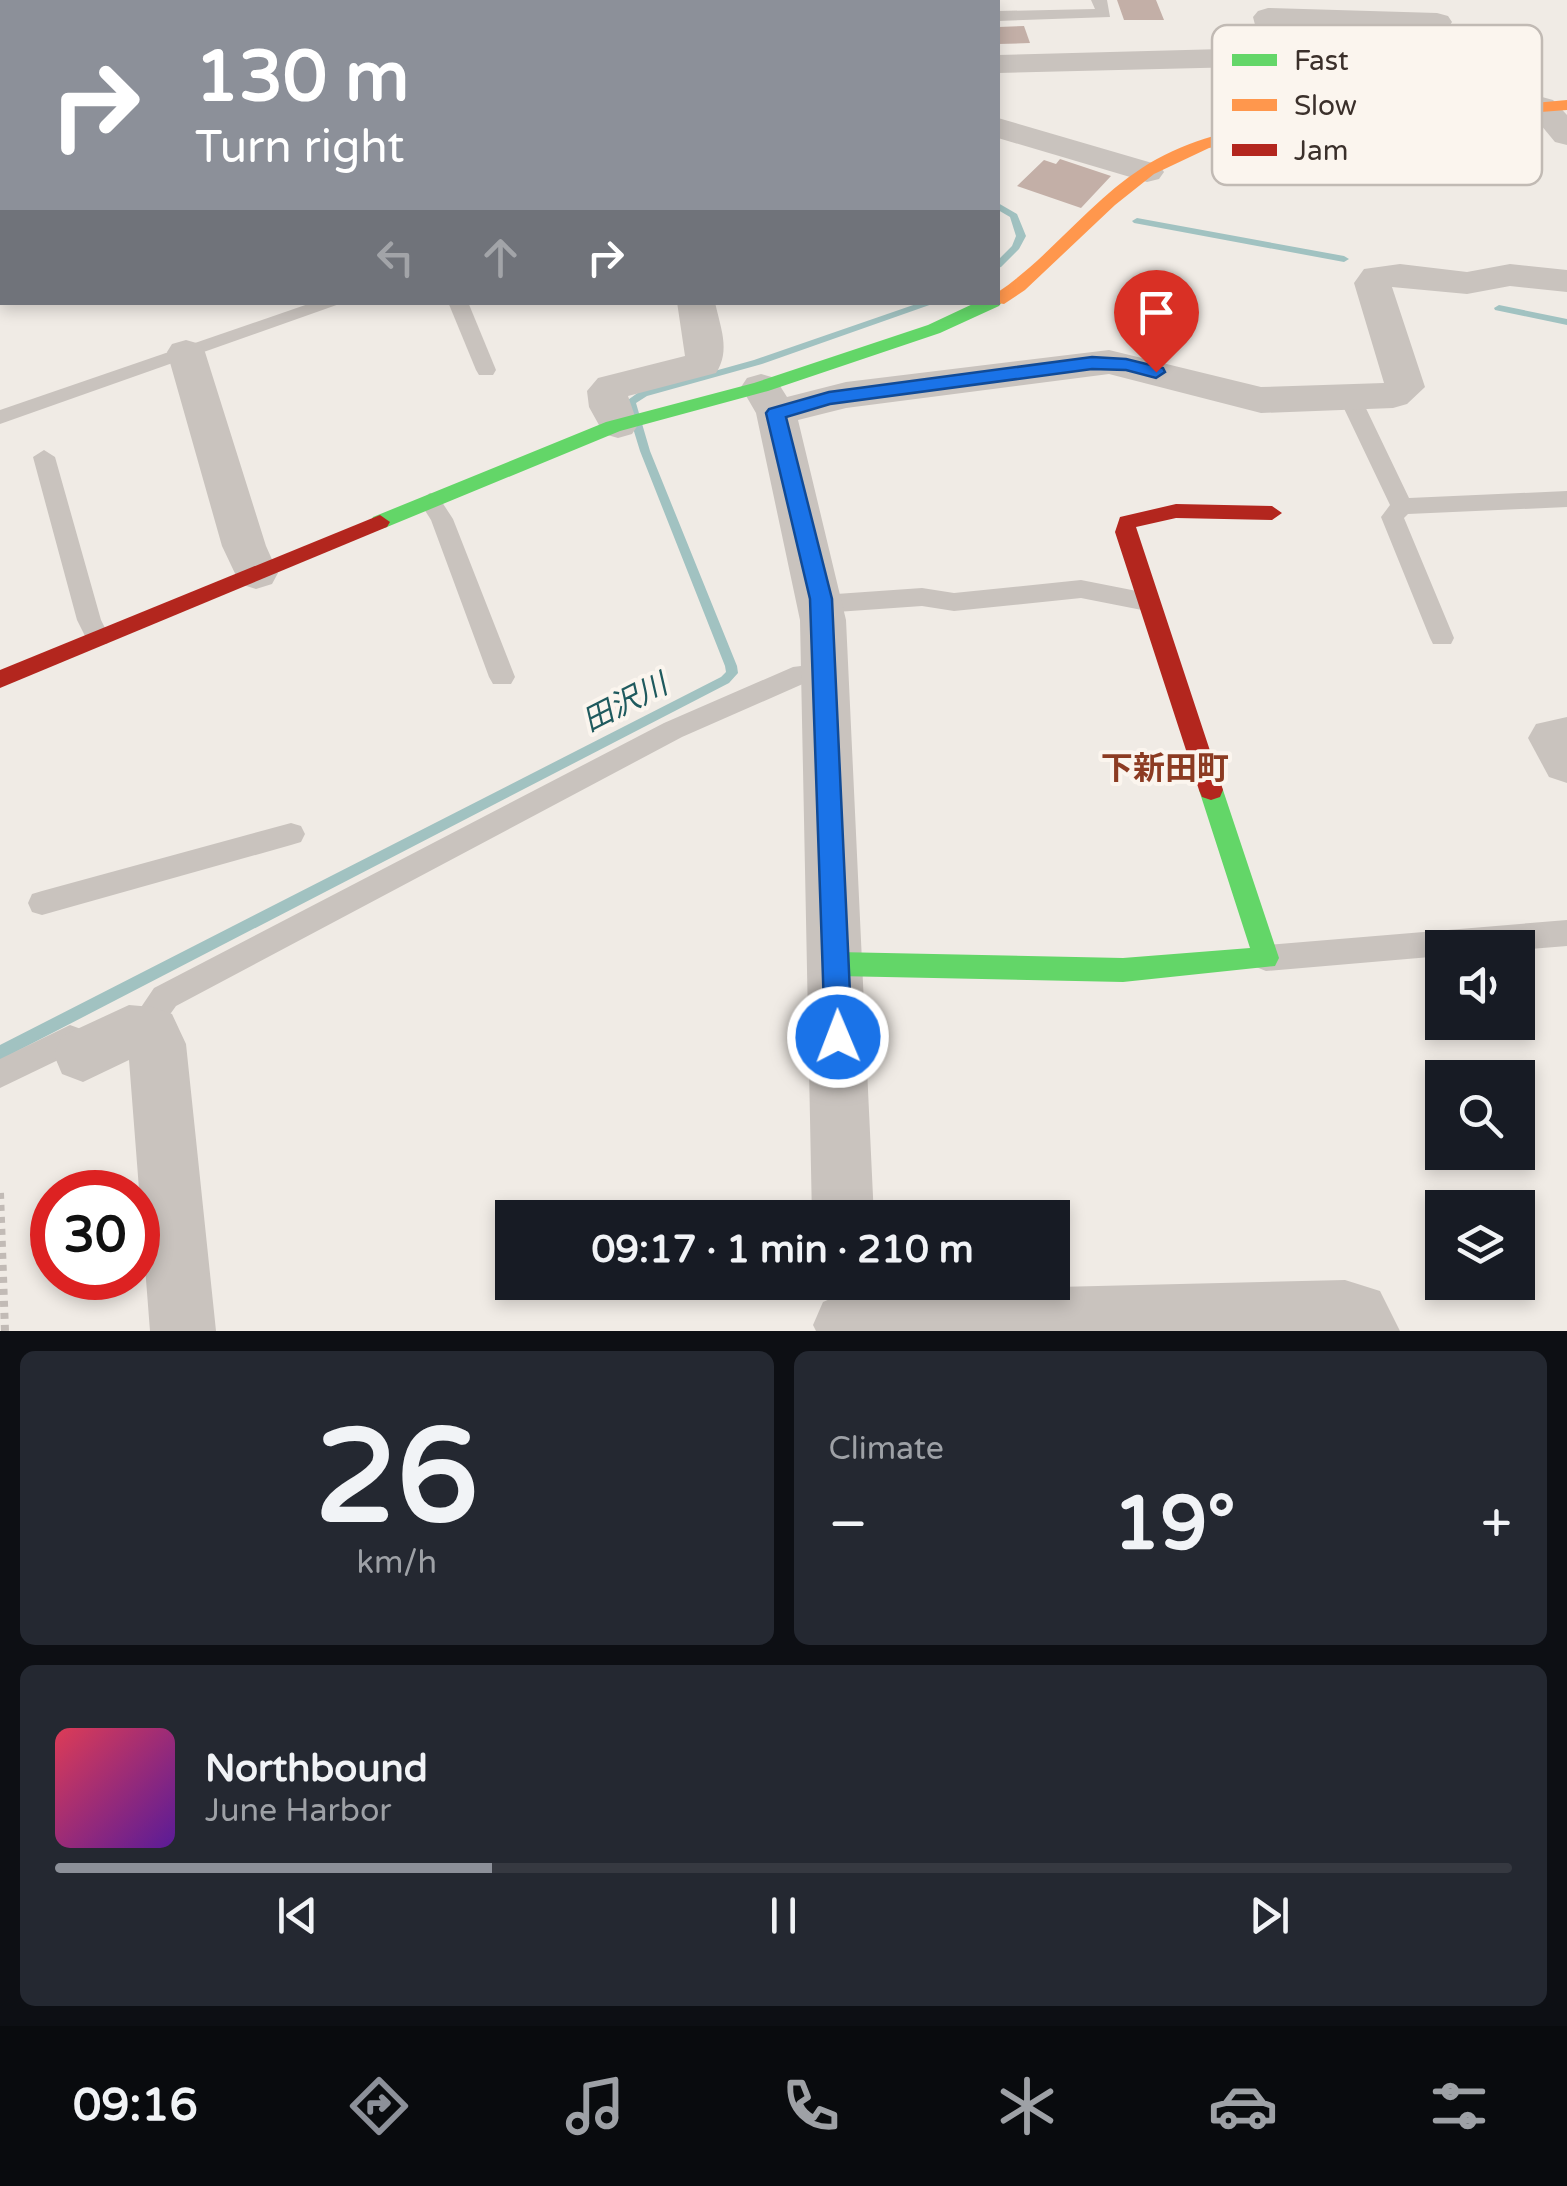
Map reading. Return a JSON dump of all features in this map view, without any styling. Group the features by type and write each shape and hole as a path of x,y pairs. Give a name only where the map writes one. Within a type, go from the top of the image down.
{"street":[{"path":"1270,25 1268,17 1437,22"},
{"path":"1000,64 1212,59"},
{"path":"1555,106 1567,135"},
{"path":"1000,129 1147,172"},
{"path":"1000,298 1036,274 1110,201 1147,172 1212,142"},
{"path":"0,679 618,425 768,400 829,398 1109,362 1262,400 1393,395 1405,387 1372,284 1377,277 1400,274 1454,283 1510,275 1567,281"},
{"path":"618,425 607,391 702,364 706,352 697,305"},
{"path":"768,400 986,305"},
{"path":"186,352 256,573"},
{"path":"768,400 822,604 843,1200"},
{"path":"837,964 1123,970 1266,958 1125,538 1125,526 1132,518 1226,510 1272,513"},
{"path":"1567,736 1553,738 1567,763"},
{"path":"76,1047 129,1031 152,1033 157,1044 182,1331"},
{"path":"846,1313 1345,1313 1357,1314 1367,1331"}],"lane":[{"path":"1000,16 1104,14 1098,0"},
{"path":"0,418 326,305"},
{"path":"459,305 486,370"},
{"path":"1350,398 1402,506"},
{"path":"44,457 89,620 98,638"},
{"path":"1442,638 1392,517 1402,506 1567,498"},
{"path":"430,501 442,518 502,677"},
{"path":"822,604 922,597 954,602 1082,589 1146,602"},
{"path":"140,1031 164,998 657,738 802,674 825,673"},
{"path":"42,903 291,834"},
{"path":"1266,958 1567,933"},
{"path":"2,1074 76,1047"}],"path":[{"path":"0,1192 5,1331"}],"building":[{"path":"1117,0 1156,0 1164,20 1124,20"},
{"path":"1024,26 1030,43 1000,44 1000,27"},
{"path":"1060,159 1111,176 1081,208 1017,186 1044,160 1056,164"}],"waterway":[{"name":"田沢川","path":"1000,207 1014,216 1021,236 1000,263"},
{"name":"田沢川","path":"1137,221 1344,259"},
{"name":"田沢川","path":"0,1053 725,680 732,673 731,666 645,451 630,402 643,394 758,362 924,305"},
{"name":"田沢川","path":"1499,308 1567,322"}],"traffic: fast":[{"path":"380,522 613,426 761,387 934,329 986,305"},
{"path":"837,964 1123,970 1266,958 1211,790"}],"traffic: slow":[{"path":"1542,107 1567,105"},
{"path":"1000,299 1038,270 1128,185 1175,156 1212,142"}],"traffic: jam":[{"path":"1211,790 1125,532 1127,522 1176,511 1272,513"},
{"path":"0,679 380,522"}],"district":[{"name":"下新田町","path":"1165,769"}],"route":[{"path":"838,1037 821,599 776,413 829,398 1092,363 1126,364 1156,372"}]}
